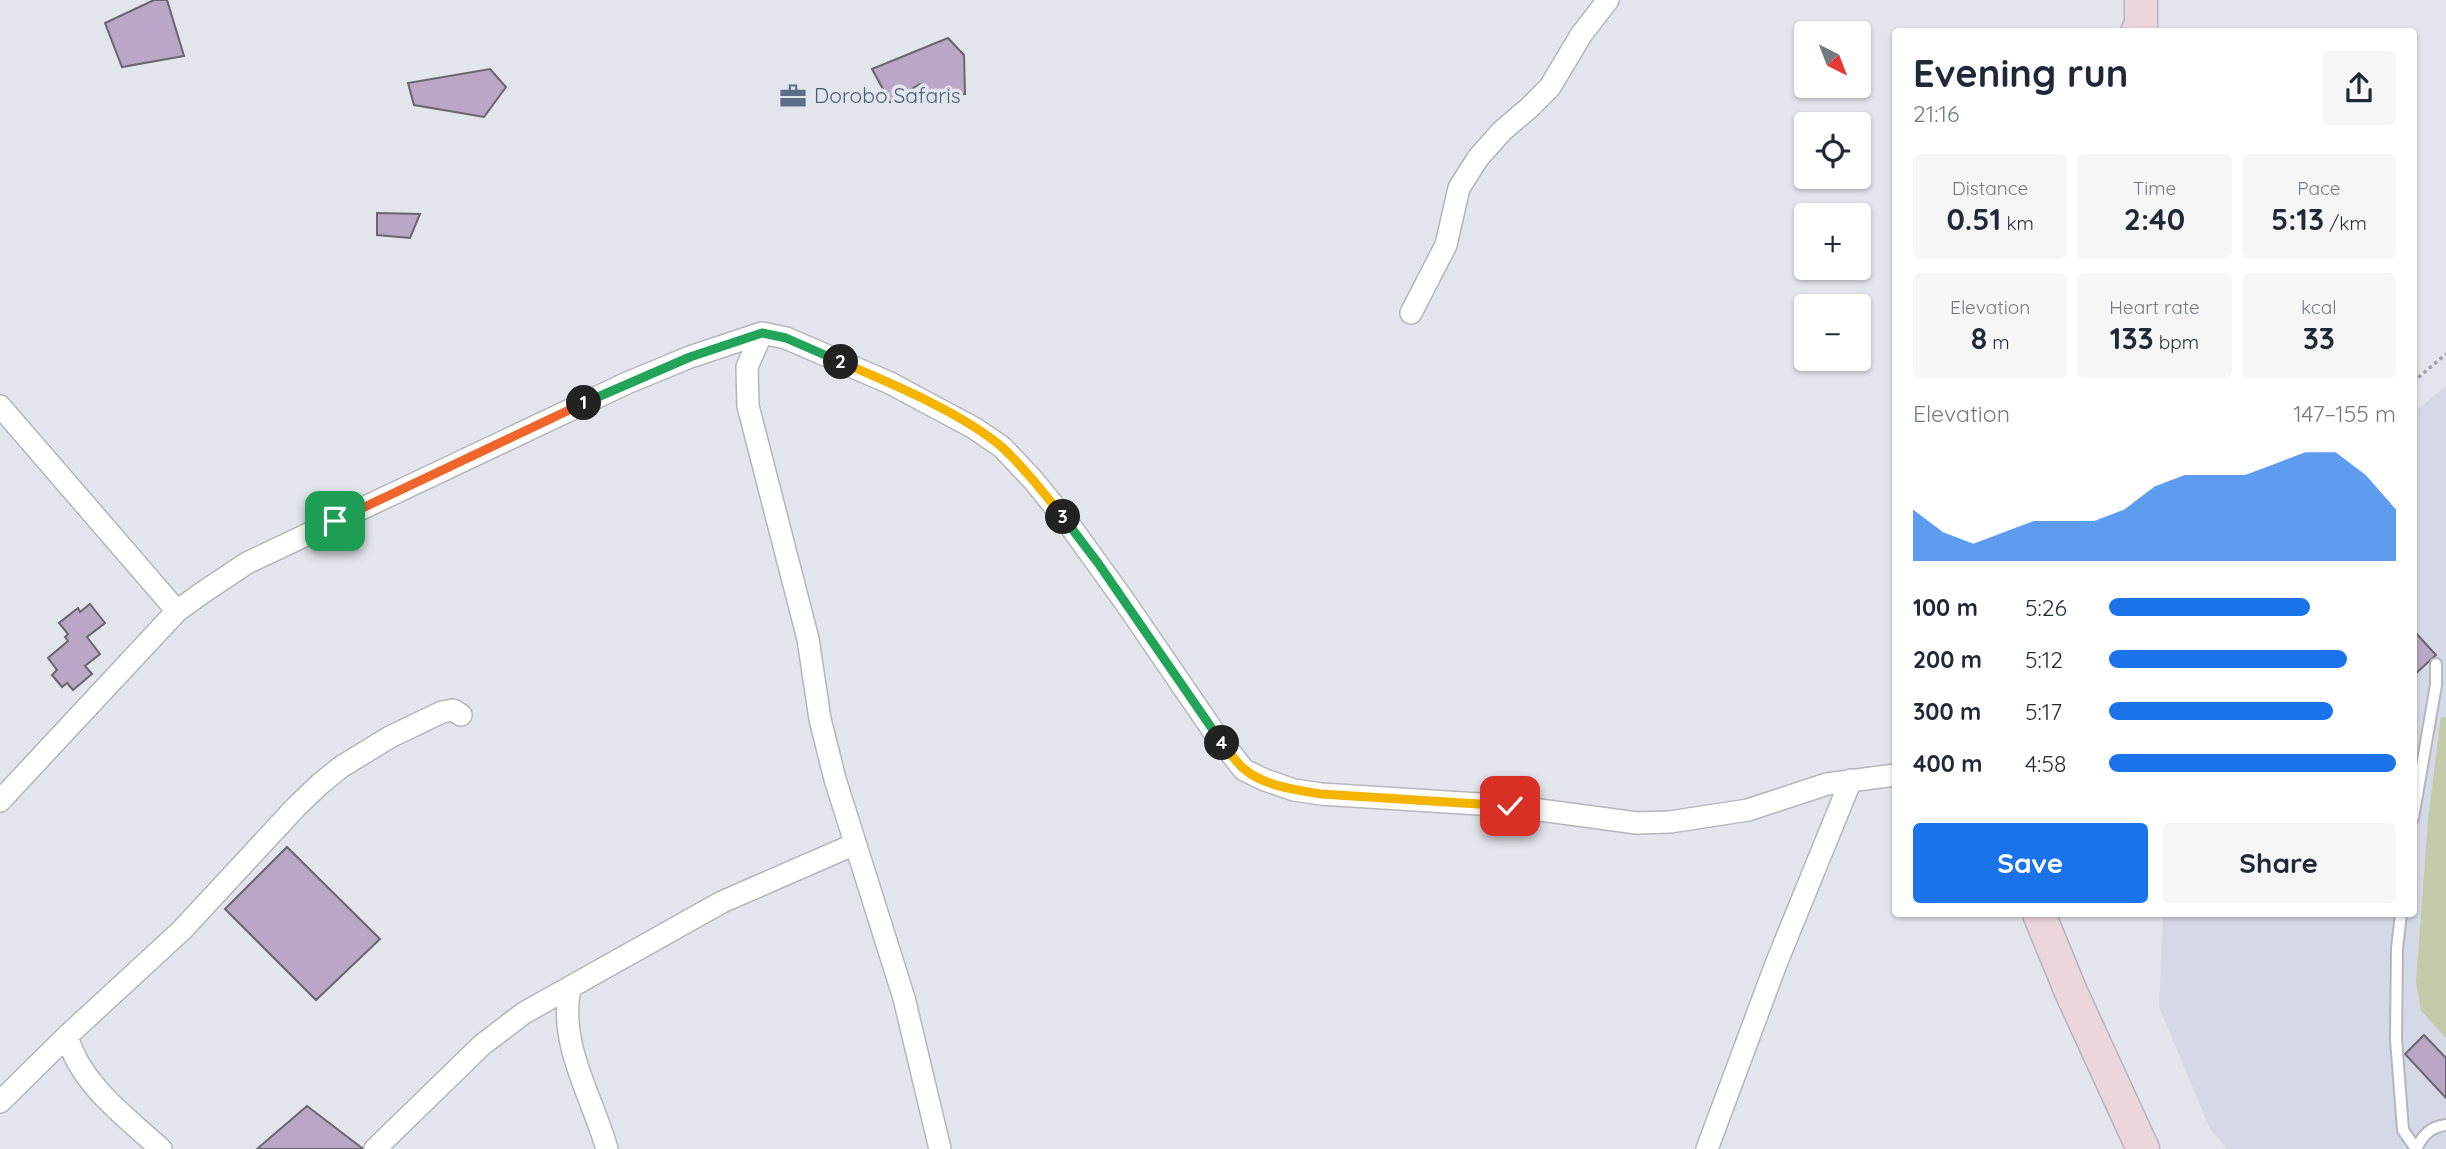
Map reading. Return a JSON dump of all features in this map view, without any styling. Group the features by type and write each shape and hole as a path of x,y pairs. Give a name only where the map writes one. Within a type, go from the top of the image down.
{"street":[{"path":"1411,313 1446,245 1460,188 1478,158 1502,131 1550,87 1581,35 1608,0"},
{"path":"2140,28 2141,0"},
{"path":"762,333 747,366 748,406 808,639 820,719 835,779 904,998 940,1149"},
{"path":"0,801 177,611 247,563 627,383 690,357 762,333 786,338 890,383 974,428 1002,447 1034,481 1098,563 1244,770 1265,780 1294,790 1321,794 1510,806 1637,823 1682,821 1748,810 1795,793 1851,780 1892,775"},
{"path":"0,406 177,611"},
{"path":"0,1102 182,930 320,784 341,767 390,737 442,712 453,710 461,715"},
{"path":"1707,1149 1776,964 1851,780"},
{"path":"375,1149 482,1045 524,1013 722,902 855,844"},
{"path":"2040,917 2071,992 2143,1149"},
{"path":"570,988 566,1007 571,1045 607,1149"},
{"path":"67,1036 72,1052 91,1081 161,1149"}],"lane":[{"path":"2417,795 2436,685 2436,664"},
{"path":"2401,917 2397,948 2396,1039 2403,1130 2416,1149 2424,1134 2437,1126 2446,1125"}],"path":[{"path":"2417,379 2446,354"}],"shaded area":[{"path":"2446,386 2446,1149 2227,1149 2210,1129 2159,1007 2163,917 2417,917 2417,410"}],"green space":[{"path":"2441,716 2446,718 2446,1038 2421,1011 2416,982 2428,819"}],"building":[{"path":"154,0 167,0 184,56 122,67 105,23"},
{"path":"948,38 964,55 965,94 932,95 920,84 890,102 872,69"},
{"path":"490,69 506,87 484,117 414,105 408,83"},
{"path":"377,213 420,214 410,238 377,235"},
{"path":"90,604 105,623 87,637 100,654 85,666 92,674 73,690 67,683 62,687 52,675 57,670 48,658 68,641 65,637 68,634 59,623 78,608 80,612"},
{"path":"2417,634 2436,655 2417,672"},
{"path":"287,847 380,939 316,1000 225,909"},
{"path":"2424,1035 2446,1058 2446,1098 2405,1054"},
{"path":"307,1106 362,1148 362,1149 257,1149"}],"place":[{"name":"Dorobo Safaris","path":"793,96"}],"route":[{"path":"335,521 541,422 690,357 762,333 786,338 940,408 1002,447 1034,481 1098,563 1214,732 1244,770 1294,790 1321,794 1510,806"}]}
